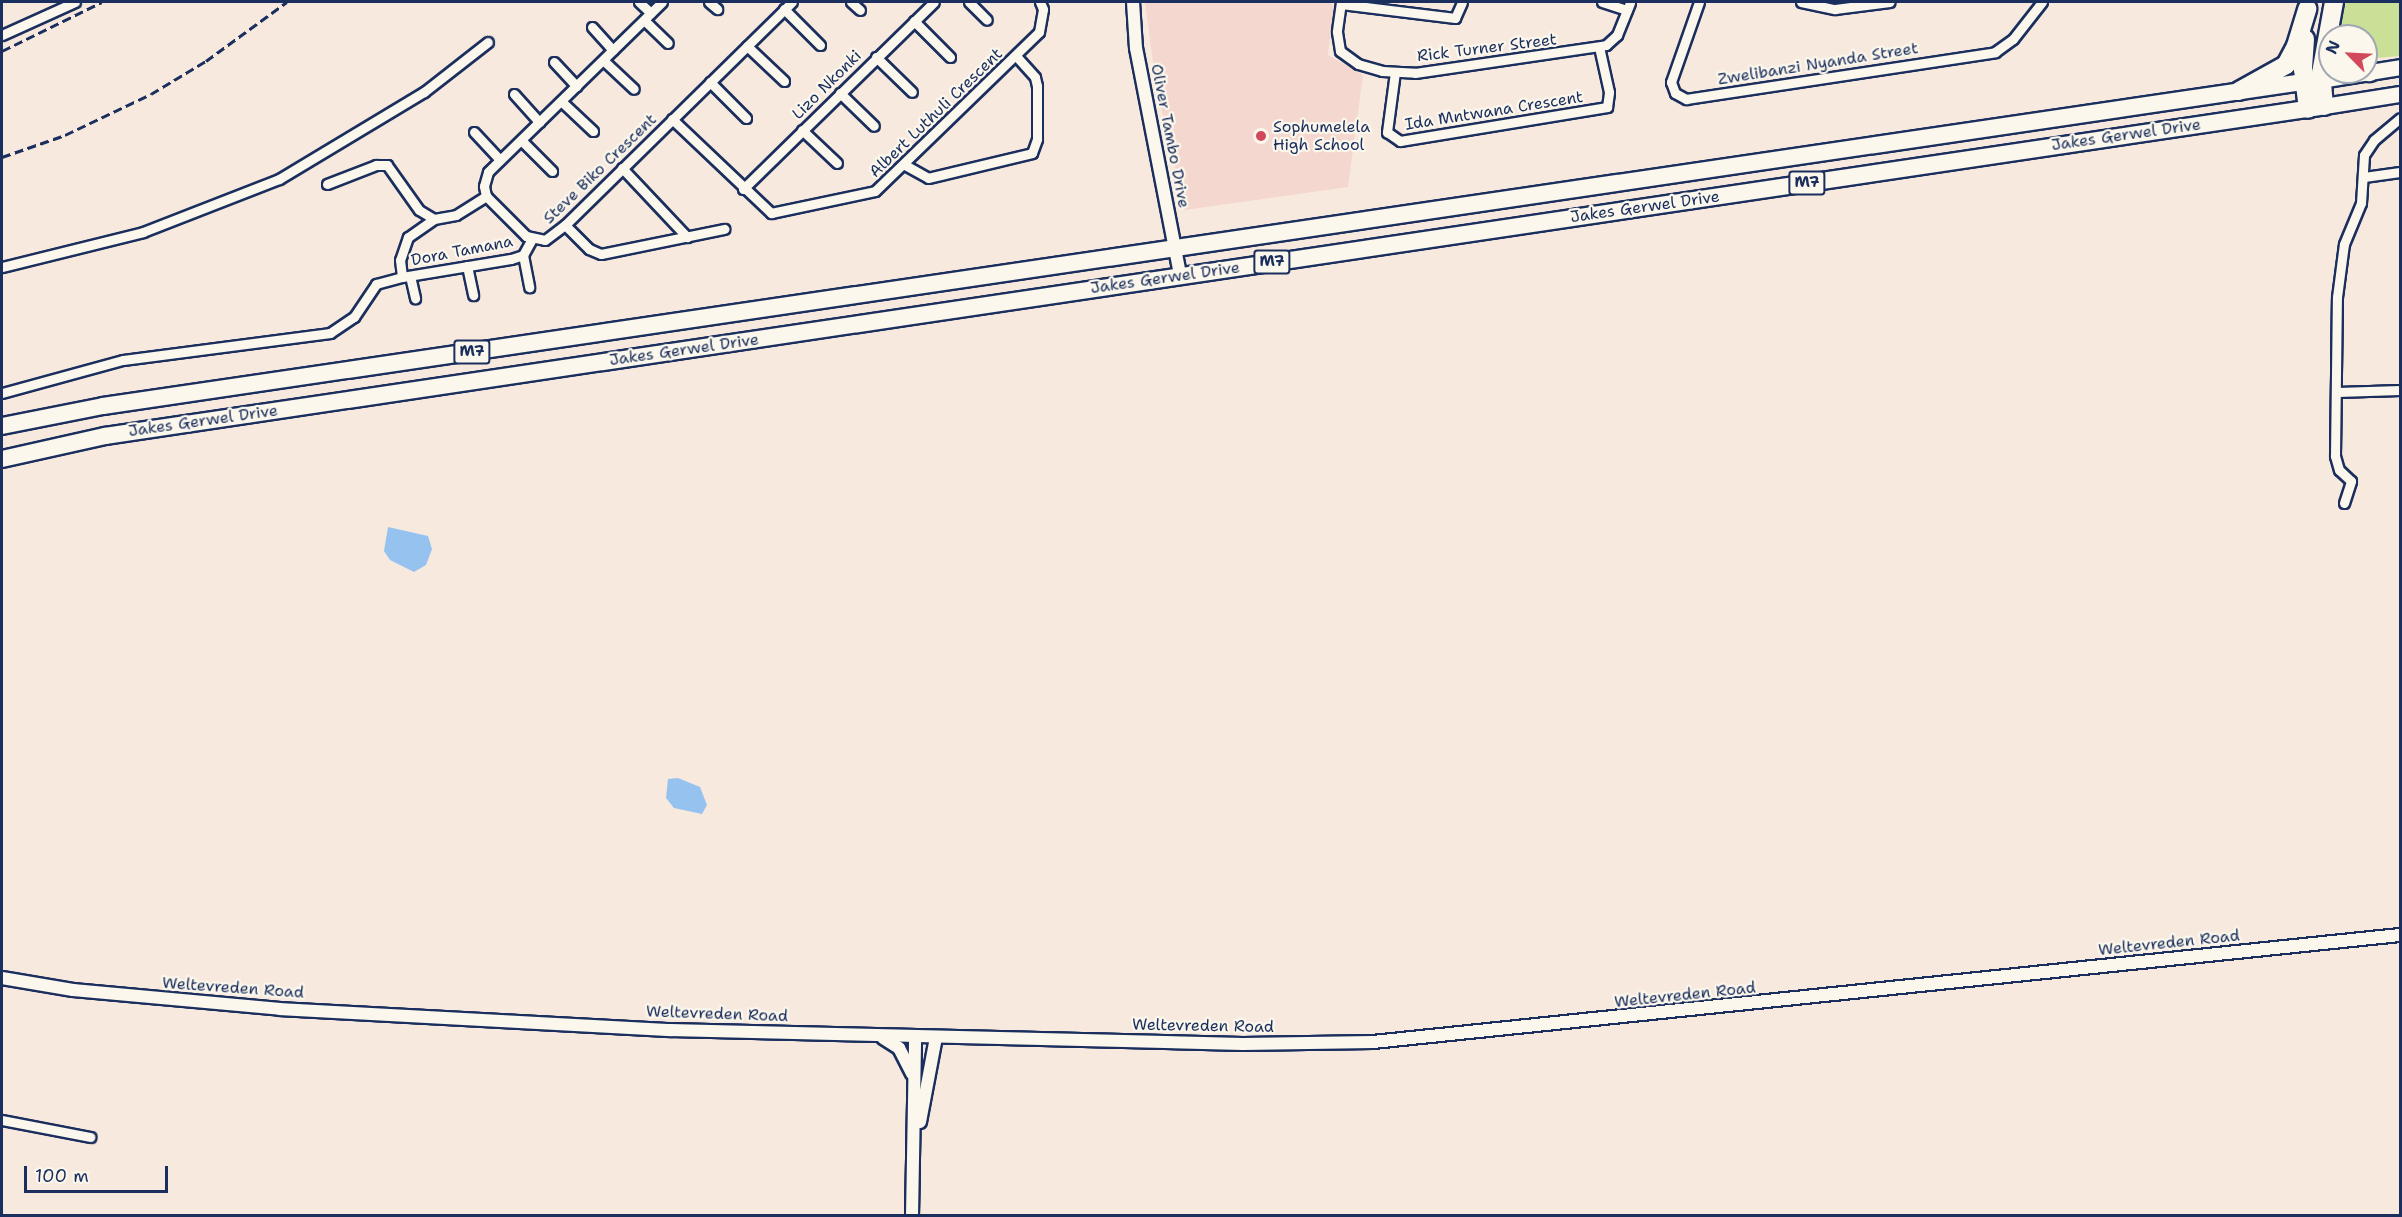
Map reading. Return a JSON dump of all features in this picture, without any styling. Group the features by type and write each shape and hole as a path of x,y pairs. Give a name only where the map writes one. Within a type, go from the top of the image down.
{"highway":[{"path":"2308,5 2312,81 2316,108"},
{"path":"2239,91 2286,65 2296,46 2308,5"},
{"path":"2312,81 2332,19"},
{"name":"Jakes Gerwel Drive","path":"2,426 103,406 2312,81"},
{"name":"Jakes Gerwel Drive","path":"2,459 105,436 2316,108"}],"main road":[{"name":"Jakes Gerwel Drive","path":"2378,70 2400,67"},
{"name":"Jakes Gerwel Drive","path":"2312,81 2318,80"},
{"name":"Jakes Gerwel Drive","path":"2316,108 2400,94"}],"street":[{"path":"2,35 75,2"},
{"path":"639,2 647,17 668,43"},
{"path":"327,184 376,165 387,165 419,210 434,219 461,213 486,196 485,178 500,160 662,2"},
{"path":"709,2 717,9"},
{"name":"Steve Biko Crescent","path":"486,196 532,239 551,237 792,2"},
{"path":"851,2 860,10"},
{"name":"Lizo Nkonki","path":"743,189 934,2"},
{"path":"969,2 987,20"},
{"name":"Albert Luthuli Crescent","path":"672,119 767,212 783,213 878,190 1017,57 1040,30 1040,2"},
{"name":"Oliver Tambo Drive","path":"1133,2 1136,48 1180,275"},
{"path":"1341,3 1455,18 1462,2"},
{"path":"1599,47 1617,35 1628,6 1602,2"},
{"name":"Zwelibanzi Nyanda Street","path":"1699,2 1671,81 1675,93 1686,99 1995,52 2013,39 2039,2"},
{"path":"1801,2 1835,9 1890,2"},
{"name":"Rick Turner Street","path":"1341,3 1337,32 1340,51 1358,64 1395,72 1448,70 1599,47"},
{"path":"784,9 820,45"},
{"path":"914,21 951,57"},
{"path":"592,27 613,50"},
{"path":"2,267 143,232 279,179 424,92 488,42"},
{"path":"747,46 784,81"},
{"name":"Ida Mntwana Crescent","path":"1395,72 1387,132 1400,141 1607,107 1609,92 1599,47"},
{"path":"876,57 912,92"},
{"path":"905,165 927,178 1032,153 1037,139 1037,86 1035,77 1017,57"},
{"path":"603,60 634,89"},
{"path":"554,63 576,86"},
{"path":"710,82 746,118"},
{"path":"840,93 874,126"},
{"path":"514,94 539,122"},
{"path":"561,101 593,131"},
{"path":"2344,503 2351,481 2336,463 2337,297 2344,244 2361,203 2367,150 2400,118"},
{"path":"802,130 837,163"},
{"path":"474,132 500,160"},
{"path":"521,140 552,171"},
{"path":"622,168 687,237"},
{"path":"2364,177 2400,172"},
{"name":"Dora Tamana","path":"434,219 408,237 401,264 406,277 523,255 532,239"},
{"path":"565,225 589,249 601,254 723,229"},
{"path":"523,255 529,287"},
{"path":"467,266 473,295"},
{"path":"2,393 123,360 330,333 354,317 376,284 406,277 415,298"},
{"path":"2337,392 2400,390"},
{"name":"Weltevreden Road","path":"2,978 83,991 280,1009 669,1030 1243,1044 1373,1042 2400,934"},
{"path":"877,1036 899,1048 915,1084"},
{"path":"912,1215 916,1135 915,1037"},
{"path":"916,1135 936,1037"},
{"path":"2,1120 90,1137"}],"shaded area":[{"name":"Sophumelela High School","path":"1145,2 1331,2 1334,7 1328,55 1363,75 1348,187 1185,210 1156,86"}],"green space":[{"path":"2341,2 2400,2 2400,56 2378,58 2378,24 2339,24"}],"water":[{"path":"388,527 428,536 432,549 426,565 414,572 390,560 384,551"},
{"path":"678,778 700,787 707,805 702,814 674,808 666,798 668,779"}],"railway":[{"path":"2,51 102,2"},
{"path":"2,157 65,135 151,94 206,61 287,2"}],"place":[{"name":"Sophumelela High School","path":"1261,136"}]}
